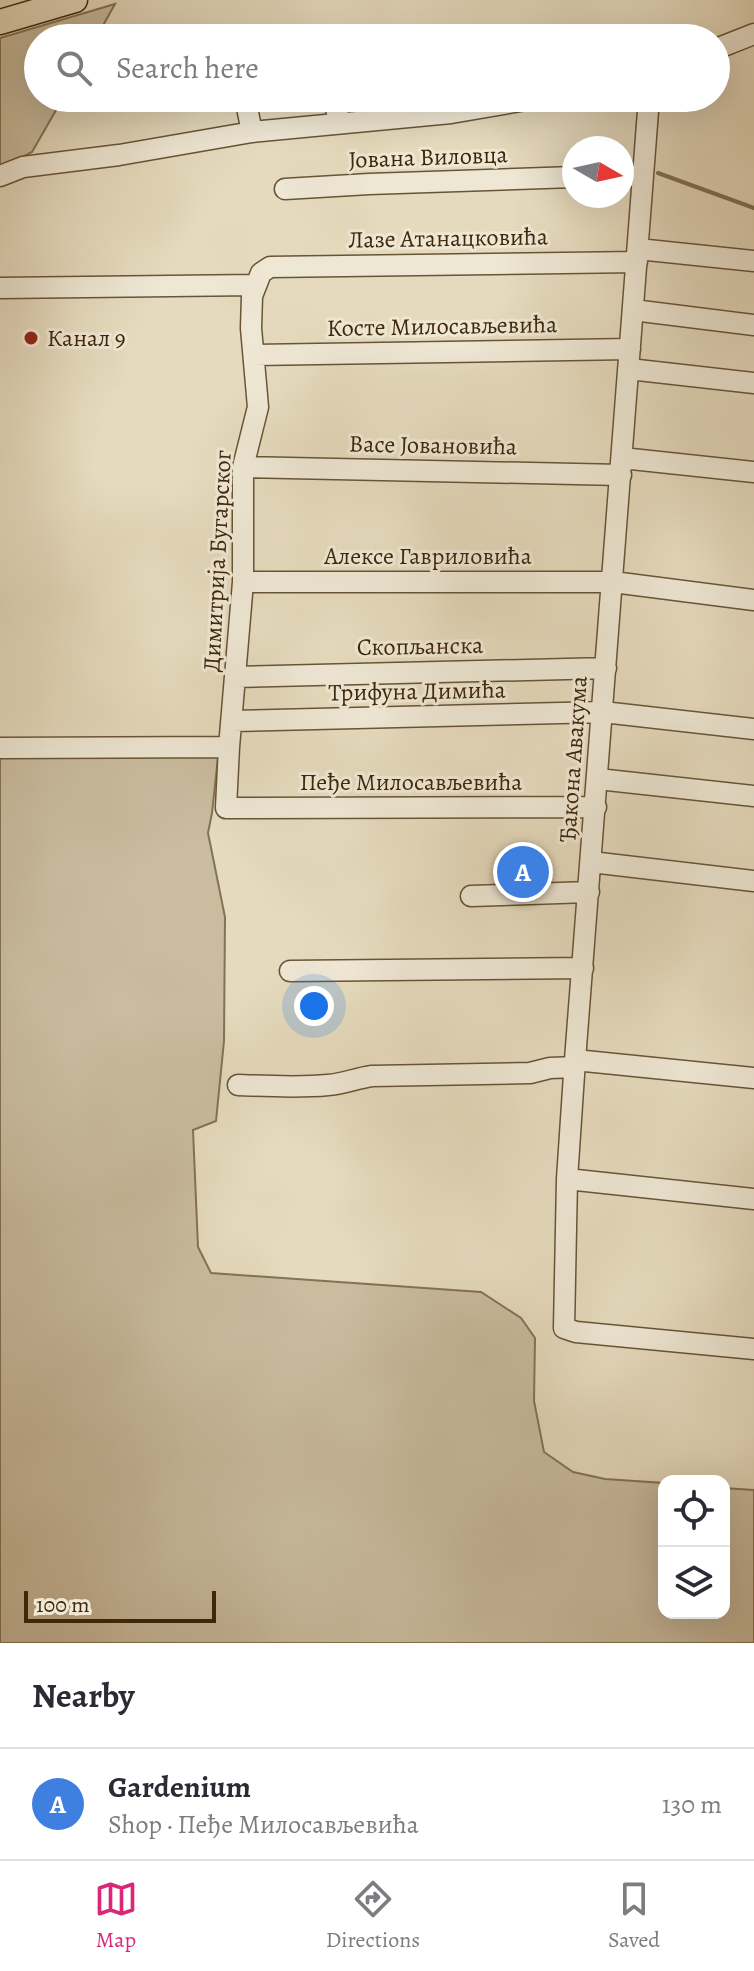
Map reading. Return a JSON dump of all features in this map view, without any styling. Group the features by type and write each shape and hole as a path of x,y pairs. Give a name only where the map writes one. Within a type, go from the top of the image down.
{"main road":[{"path":"0,22 75,0"}],"street":[{"path":"730,43 754,34"},
{"path":"248,112 252,132"},
{"path":"337,112 340,123"},
{"path":"0,176 23,167 119,155 252,132 457,112"},
{"name":"Ђакона Авакума","path":"648,112 575,1063 567,1179 564,1328 576,1332 754,1349"},
{"path":"634,175 643,175"},
{"name":"Јована Виловца","path":"285,189 562,177"},
{"name":"Лазе Атанацковића","path":"0,288 258,279 270,267 279,266 637,256 754,261"},
{"name":"Димитрија Бугарског","path":"226,808 243,582 243,467 258,407 251,328 252,296 258,279"},
{"path":"633,310 754,325"},
{"name":"Косте Милосављевића","path":"254,355 630,359 754,383"},
{"name":"Васе Јовановића","path":"243,467 621,466 754,472"},
{"name":"Алексе Гавриловића","path":"243,582 613,582 754,600"},
{"name":"Скопљанска","path":"236,677 606,668"},
{"name":"Трифуна Димића","path":"232,721 603,712 754,729"},
{"path":"0,748 229,747"},
{"path":"598,779 754,796"},
{"name":"Пеђе Милосављевића","path":"226,808 596,807"},
{"path":"591,862 754,881"},
{"path":"471,896 589,892"},
{"path":"290,971 583,968"},
{"path":"238,1085 314,1086 372,1076 530,1073 575,1063 754,1078"},
{"path":"567,1179 754,1199"}],"shaded area":[{"path":"115,4 104,24 47,24"},
{"path":"24,31 24,112 55,112 32,152 0,168 0,38"},
{"path":"0,756 218,757 208,833 225,917 224,1041 216,1121 193,1130 198,1247 211,1273 481,1292 521,1318 535,1338 534,1401 544,1452 573,1472 605,1479 658,1483 658,1619 730,1619 730,1488 754,1490 754,1643 0,1643"}],"waterway":[{"path":"658,173 754,208"}],"place":[{"name":"Канал 9","path":"31,338"},
{"name":"Gardenium","path":"523,872"}]}
